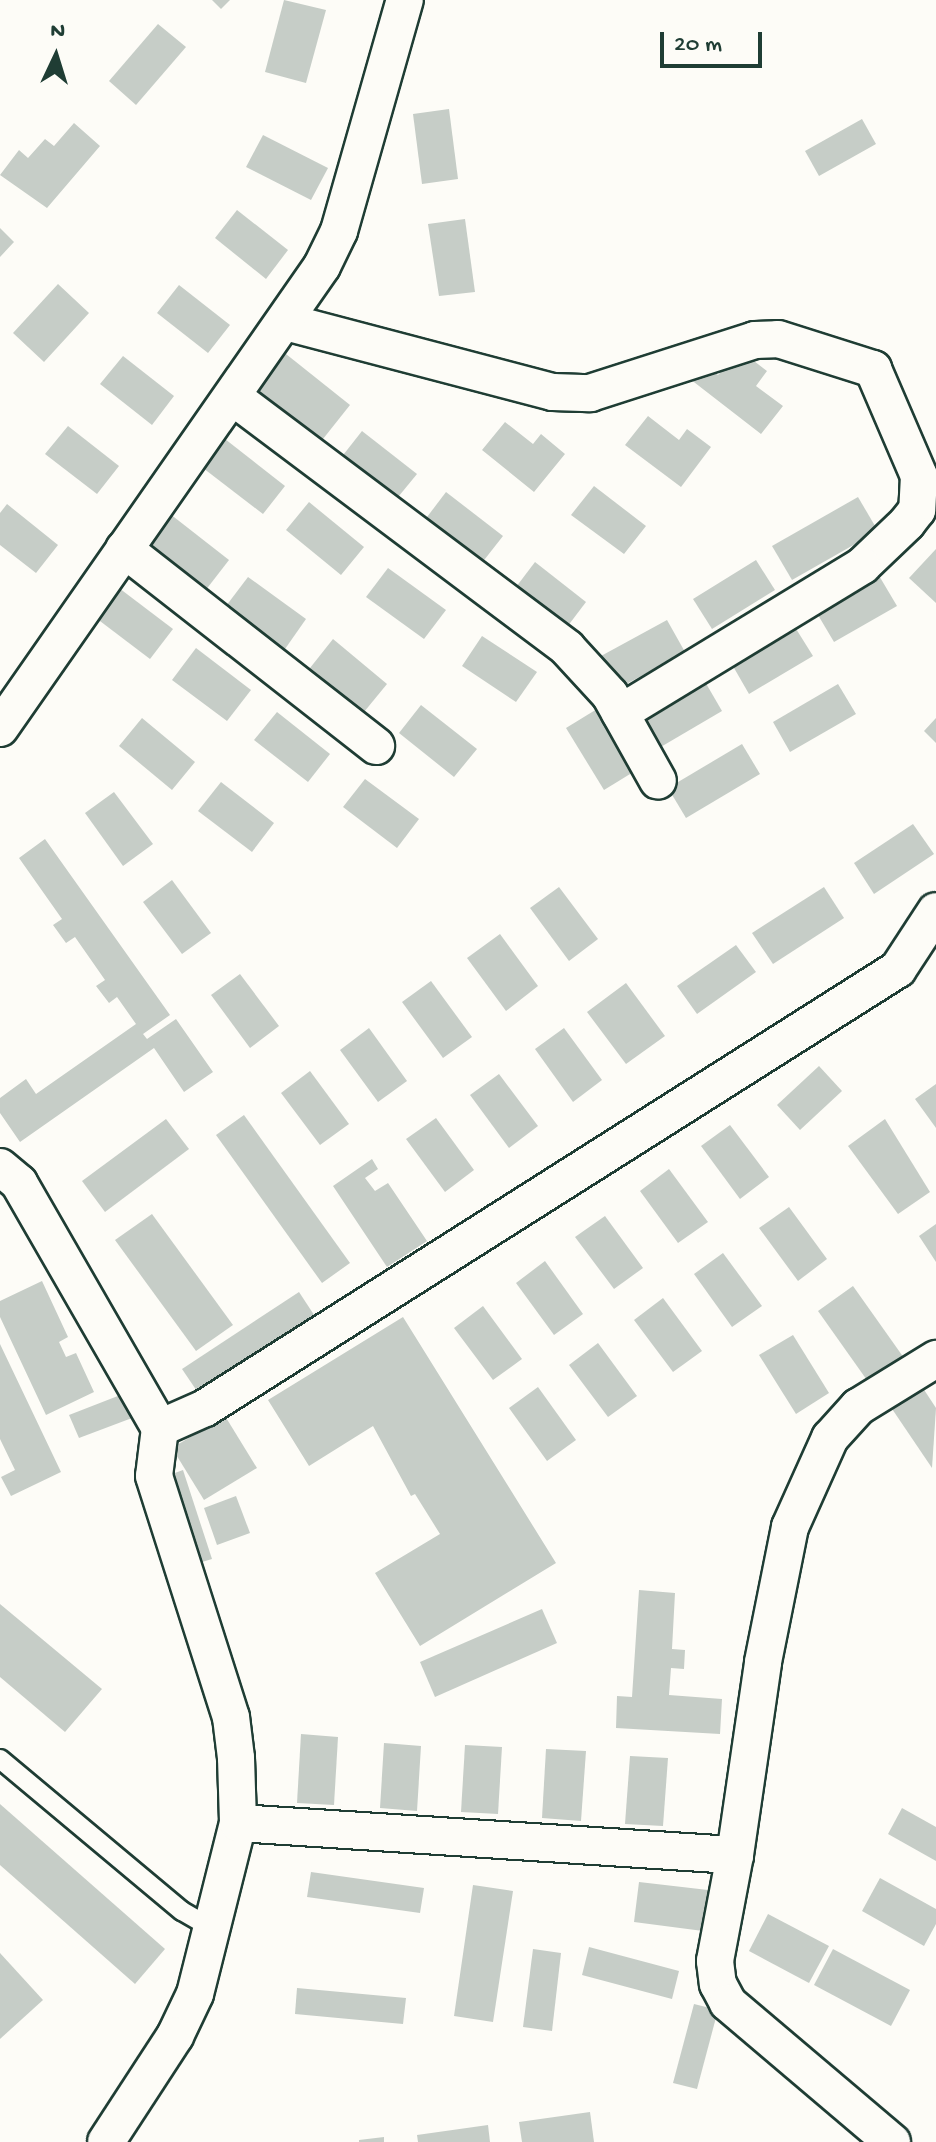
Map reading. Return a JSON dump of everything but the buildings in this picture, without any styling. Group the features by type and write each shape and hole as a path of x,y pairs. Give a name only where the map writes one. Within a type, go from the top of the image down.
{"street":[{"path":"0,728 286,322 339,231 405,0"},
{"path":"286,322 553,392 590,393 755,340 778,339 873,369 919,476 917,510 862,566 620,713"},
{"path":"233,397 567,648 620,713 658,781"},
{"path":"124,549 376,746"},
{"path":"160,1428 205,1408 898,969 936,911"},
{"path":"0,1167 19,1183 160,1428 154,1476 231,1717 238,1823 195,1994 175,2036 106,2142"},
{"path":"892,2142 728,2003 718,1984 715,1961 735,1855 763,1662 790,1527 830,1438 858,1407 936,1359"},
{"path":"238,1823 735,1855"}],"lane":[{"path":"0,1759 182,1911 213,1929"}]}
